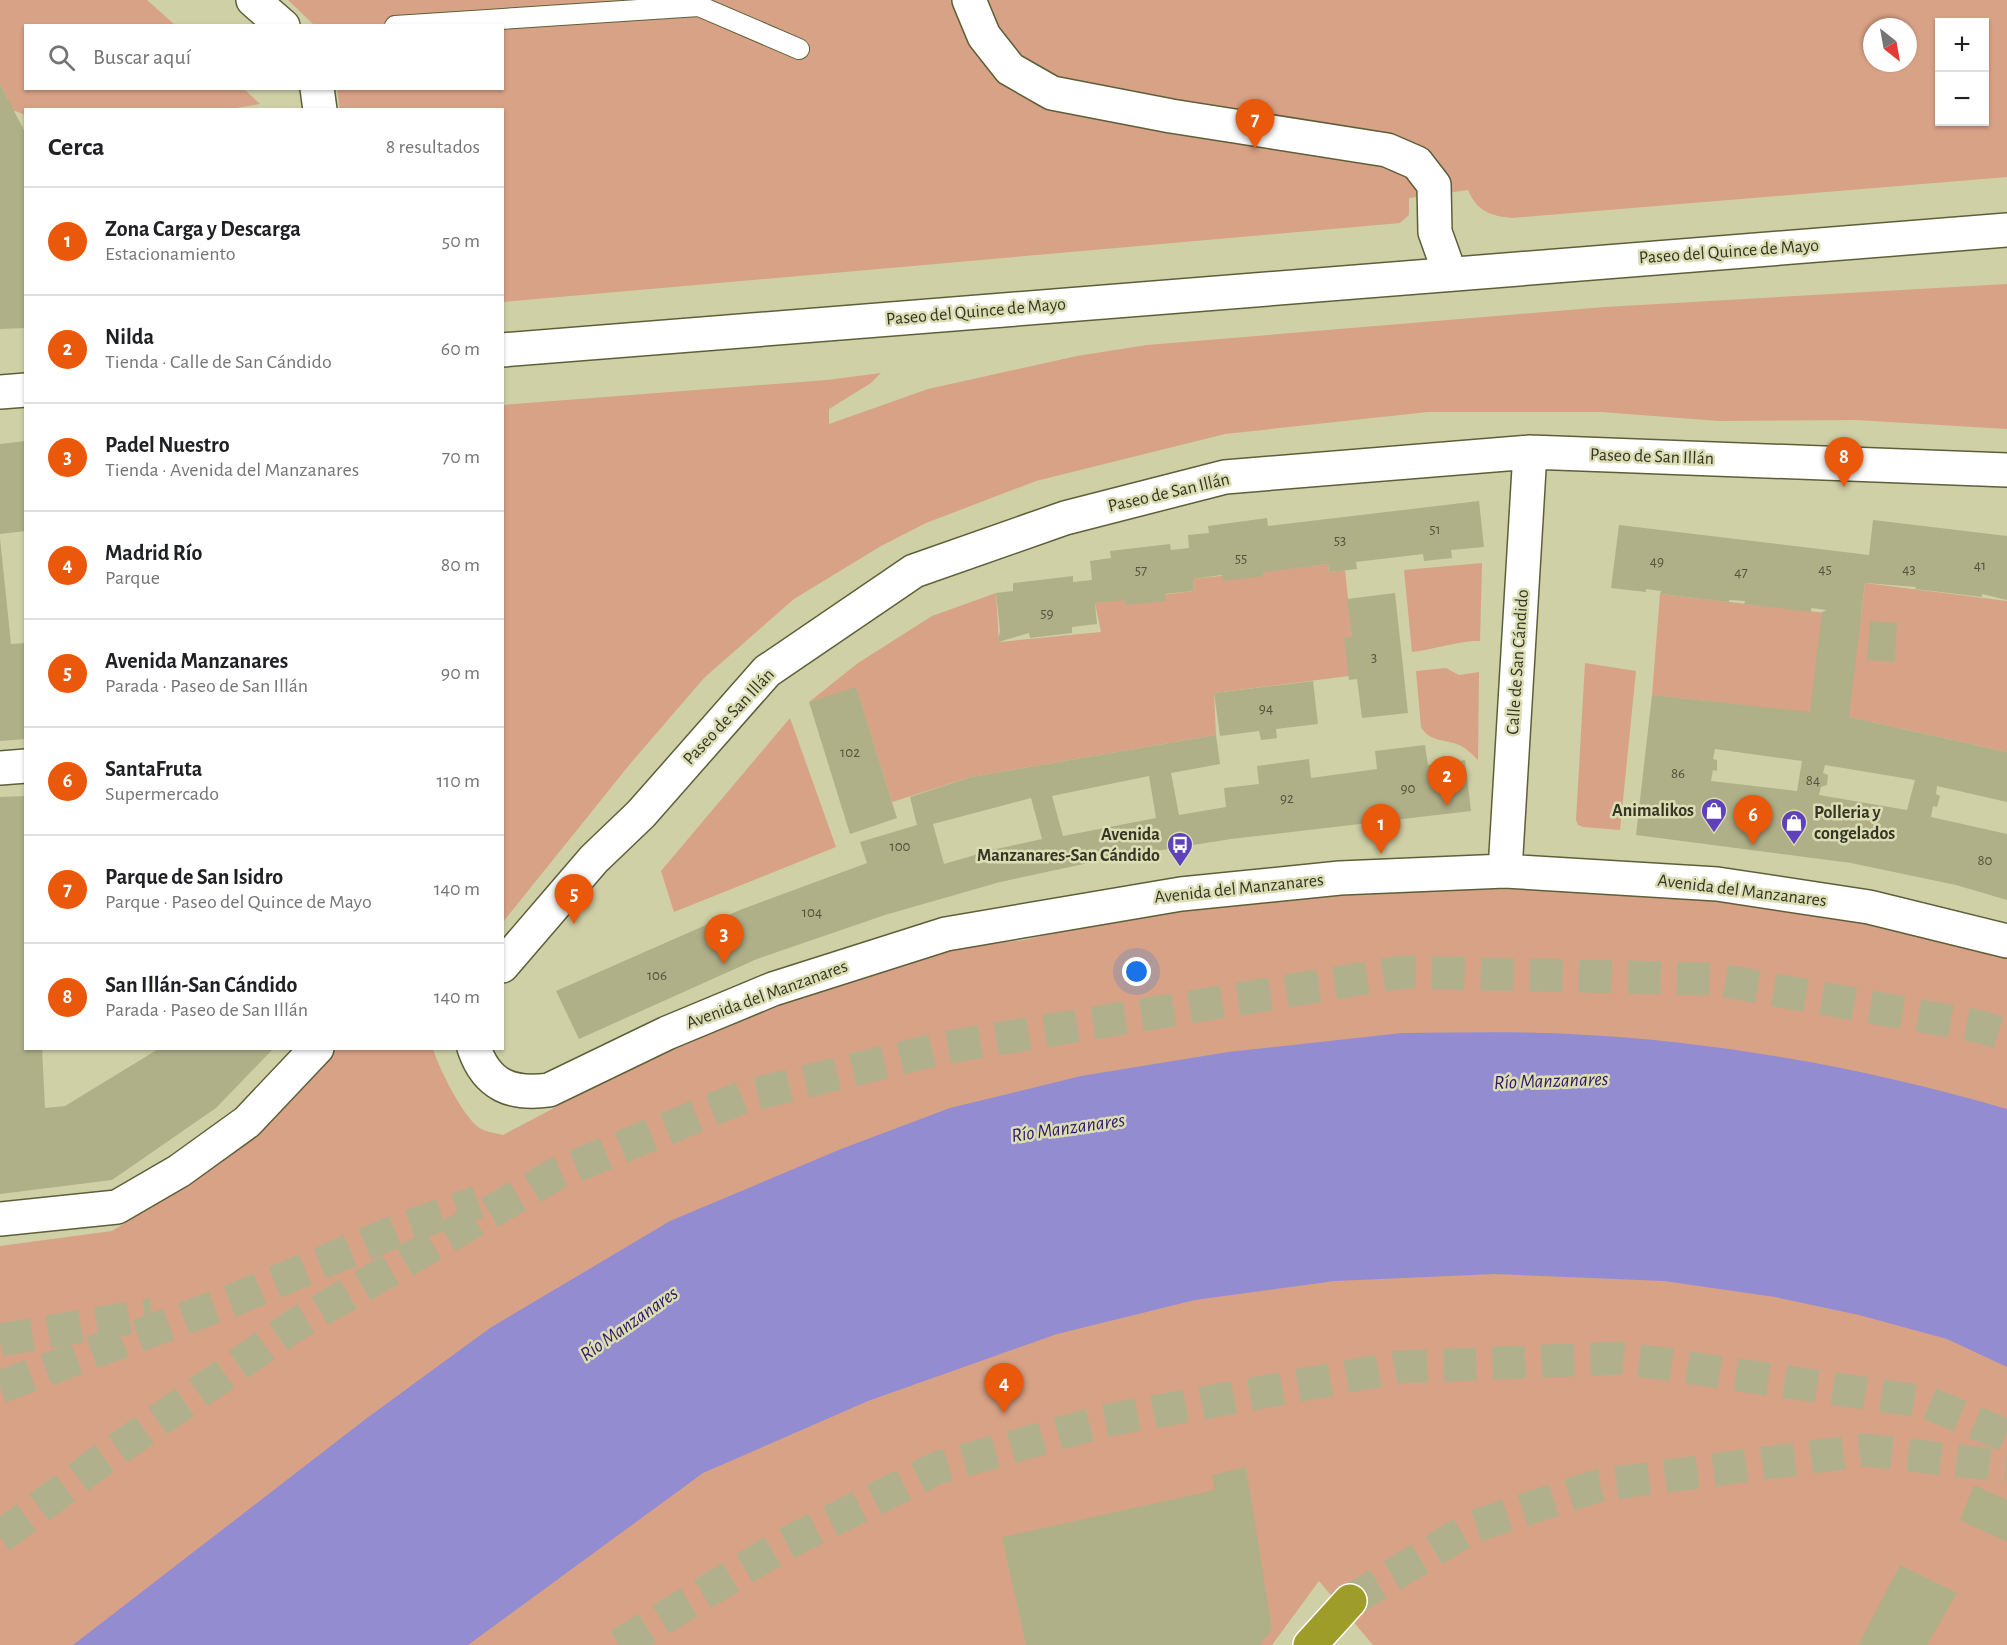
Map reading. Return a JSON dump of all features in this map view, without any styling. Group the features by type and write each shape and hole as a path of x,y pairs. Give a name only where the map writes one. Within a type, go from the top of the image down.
{"highway":[{"path":"1310,1645 1350,1601"}],"street":[{"path":"253,0 281,24"},
{"path":"969,0 984,36 1010,69 1052,93 1171,116 1387,150 1417,163 1434,185 1435,232 1450,274"},
{"path":"317,90 320,108"},
{"name":"Paseo del Quince de Mayo","path":"504,351 2007,230"},
{"path":"0,392 24,390"},
{"name":"Paseo de San Illán","path":"504,964 594,859 641,814 767,671 914,572 1065,518 1225,477 1530,452 2007,470"},
{"name":"Calle de San Cándido","path":"1505,871 1530,452"},
{"path":"0,768 24,766"},
{"name":"Avenida del Manzanares","path":"475,1050 487,1073 500,1086 531,1093 549,1090 667,1033 773,989 946,934 1181,894 1340,878 1505,871 1717,884 1869,908 2007,941"},
{"path":"0,1219 117,1208 179,1171 247,1122 315,1050"}],"lane":[{"path":"425,24 699,6 800,49"}],"shaded area":[{"path":"0,0 147,0 174,24 24,24 24,90 245,90 260,104 236,108 24,108 24,115 13,110 0,84"},
{"path":"288,0 2007,0 2007,177 1512,218 1497,216 1480,208 1468,190 1409,198 1409,215 1400,223 504,302 504,108 340,108 337,90 504,90 504,24 313,24"},
{"path":"2007,284 2007,429 1856,420 1719,421 1601,412 1428,412 1225,434 1036,481 926,523 881,546 794,599 704,678 630,764 504,921 504,405 827,380 881,373 871,383 829,409 829,424 928,389 1077,356 1147,345 1605,307"},
{"path":"1482,563 1480,641 1412,652 1404,570"},
{"path":"1328,564 1329,572 1345,570 1352,637 1349,676 1214,693 1216,735 971,777 892,802 856,688 809,702 858,663 932,616 996,593 999,642 1101,632 1095,603 1194,591 1193,579"},
{"path":"1865,583 2007,601 2007,752 1849,717 1652,695 1660,594 1861,617"},
{"path":"1585,663 1636,671 1620,830 1583,827 1578,825 1576,820"},
{"path":"1446,668 1459,675 1479,672 1478,760 1462,746 1433,738 1421,727 1416,671"},
{"path":"790,718 836,847 674,912 661,871"},
{"path":"1424,889 1629,890 1883,920 2007,954 2007,1645 1373,1645 1319,1581 1272,1645 0,1645 0,1246 112,1231 213,1167 328,1050 433,1050 446,1080 467,1115 481,1129 503,1135 645,1060 754,1012 948,949 1024,940 1174,907 1268,896"}],"water":[{"name":"Río Manzanares","path":"1402,1033 1549,1033 1680,1043 1736,1050 1846,1069 2007,1109 2007,1367 1947,1339 1859,1315 1775,1297 1664,1281 1495,1274 1335,1281 1195,1300 1057,1334 868,1401 703,1473 468,1645 73,1645 367,1418 490,1328 670,1221 841,1149 950,1108 1081,1076 1228,1052"}],"building":[{"path":"0,84 24,130 24,328 0,329"},
{"path":"24,441 24,531 0,534 0,444"},
{"path":"1479,501 1484,547 1451,550 1452,558 1424,561 1423,554 1356,562 1357,569 1329,572 1328,564 1263,572 1263,576 1223,581 1222,575 1193,579 1194,591 1165,594 1166,601 1125,605 1125,600 1095,603 1097,624 1072,627 1072,633 1030,638 1029,633 998,642 1000,631 996,593 1013,591 1013,583 1073,576 1073,582 1092,580 1090,561 1111,558 1110,551 1170,544 1171,550 1189,548 1188,535 1209,533 1208,526 1267,518 1268,526"},
{"path":"1873,520 2007,536 2007,600 1982,594 1982,597 1915,589 1916,587 1865,583 1849,717 2007,752 2007,802 1937,786 1936,794 1940,796 1937,807 1933,806 1931,817 2007,834 2007,900 1956,885 1851,863 1636,835 1652,695 1810,712 1822,612 1827,610 1811,608 1811,612 1744,604 1745,601 1729,600 1729,602 1660,594 1661,591 1646,589 1646,592 1611,588 1619,525 1869,555","holes":["1715,749 1802,761 1797,791 1711,781 1713,770 1717,771 1717,760 1713,759","1825,765 1915,780 1907,810 1819,795 1821,787 1827,785 1828,775 1823,773"]},
{"path":"0,538 11,644 24,643 24,739 0,741"},
{"path":"1395,593 1408,713 1362,718 1357,679 1349,680 1344,638 1352,637 1347,599"},
{"path":"1870,621 1897,623 1895,662 1867,660"},
{"path":"1313,681 1318,724 1276,729 1277,738 1261,740 1259,731 1220,736 1214,693"},
{"path":"856,687 897,818 850,834 809,702"},
{"path":"1216,735 1220,764 1171,773 1179,815 1226,807 1224,788 1259,784 1257,766 1309,759 1311,778 1377,769 1375,751 1425,745 1428,765 1465,760 1471,811 1231,839 1112,858 1000,882 885,915 757,959 579,1039 556,991 740,910 867,863 860,842 917,825 910,797 971,777","holes":["1149,776 1156,818 1063,836 1052,796","1031,798 1042,839 944,864 933,824"]},
{"path":"24,796 24,1050 42,1050 45,1108 65,1106 157,1050 272,1050 216,1108 112,1180 0,1194 0,797"},
{"path":"1246,1467 1272,1630 1259,1645 1026,1645 1002,1537 1215,1490 1212,1475"},
{"path":"1974,1485 2007,1500 2007,1542 1960,1520"},
{"path":"1900,1565 1957,1593 1927,1645 1858,1645"}],"tunnel":[{"path":"0,1537 102,1460 295,1325 556,1174 743,1097 942,1048 1402,972 1714,979 1977,1026 2007,1035"},
{"path":"0,1387 231,1301 401,1229 478,1202"},
{"path":"0,1340 152,1314"},
{"path":"619,1645 783,1545 937,1468 1104,1421 1400,1367 1622,1358 1926,1402 2007,1436"},
{"path":"1350,1601 1472,1527 1600,1485 1865,1450 2007,1466"}],"place":[{"name":"Parque de San Isidro","path":"1255,149"},
{"name":"San Illán-San Cándido","path":"1844,487"},
{"name":"Nilda","path":"1447,806"},
{"name":"Animalikos","path":"1714,834"},
{"name":"SantaFruta","path":"1753,845"},
{"name":"Polleria y congelados","path":"1794,846"},
{"name":"Zona Carga y Descarga","path":"1381,854"},
{"name":"Avenida Manzanares-San Cándido","path":"1180,868"},
{"name":"Avenida Manzanares","path":"574,924"},
{"name":"Padel Nuestro","path":"724,964"},
{"name":"Madrid Río","path":"1004,1413"}]}
